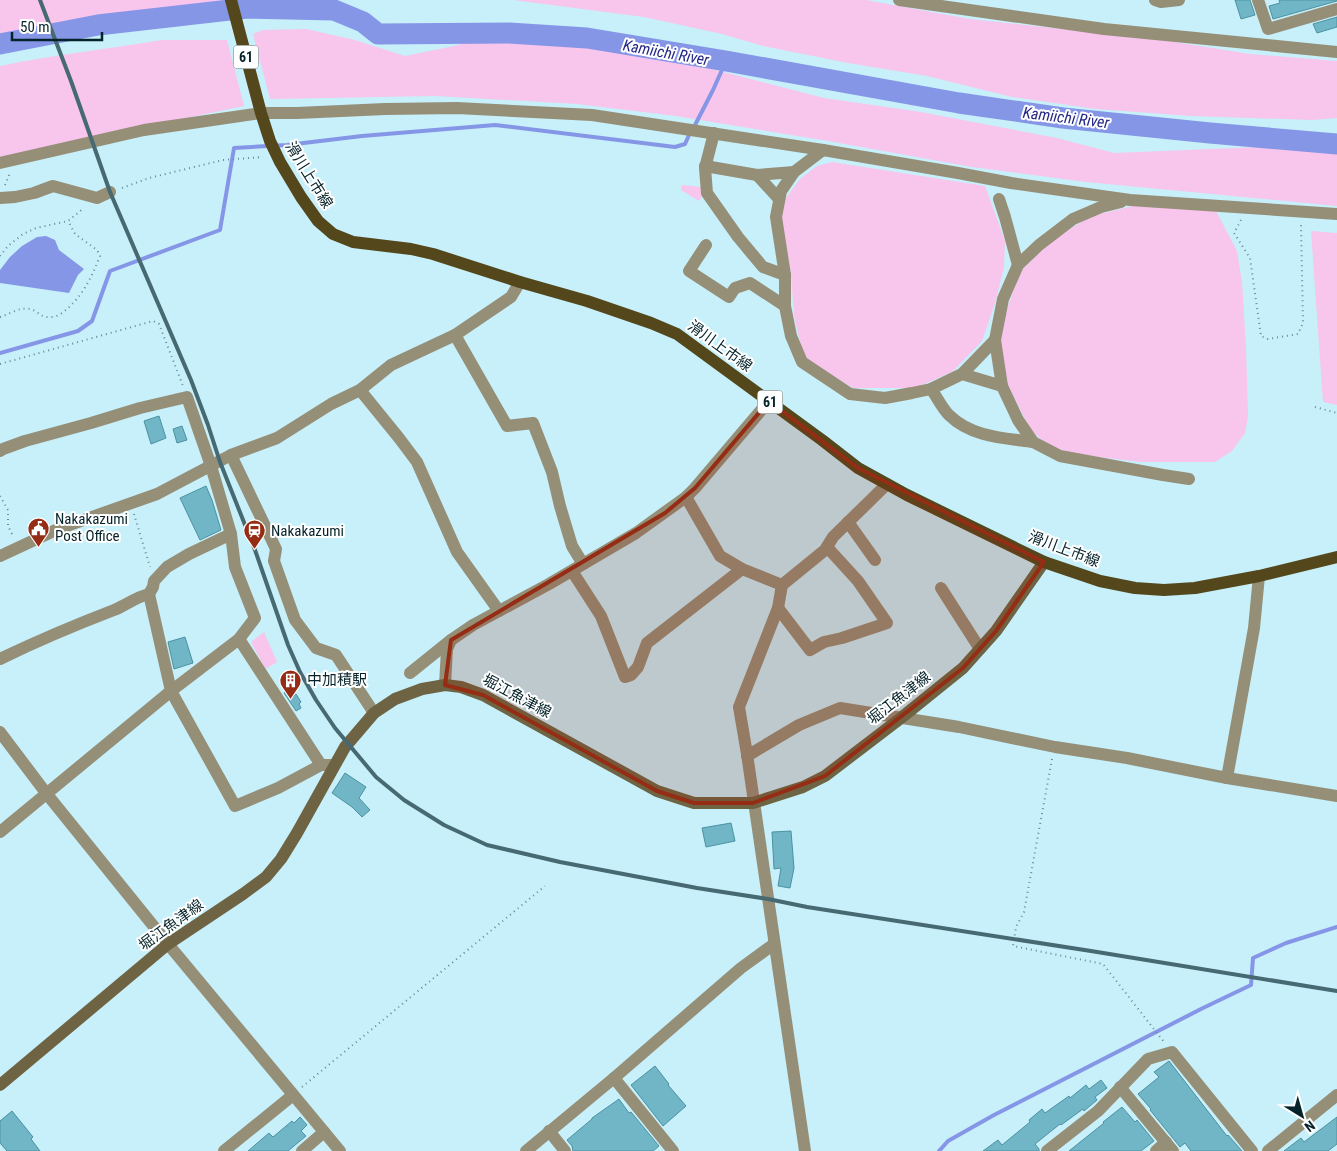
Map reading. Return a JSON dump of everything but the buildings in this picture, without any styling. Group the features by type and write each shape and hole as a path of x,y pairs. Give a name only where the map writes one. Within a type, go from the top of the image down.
{"main road":[{"name":"滑川上市線","path":"231,0 260,113 270,141 301,197 318,222 332,234 353,242 411,249 433,254 587,302 651,323 677,334 858,468 1044,562 1100,581 1135,588 1164,590 1195,588 1259,576 1337,557"},
{"name":"堀江魚津線","path":"0,1085 168,944 266,877 281,859 348,743 374,713 395,699 422,689 445,685 461,687 484,695 657,791 694,803 753,803 803,787 825,776 963,668 996,631 1044,562"}],"street":[{"path":"899,0 1104,29 1337,52"},
{"path":"1155,0 1161,2 1179,0"},
{"path":"1258,0 1268,29 1337,9"},
{"path":"0,163 144,130 260,113 457,108 592,115 822,150 1011,183 1130,200 1337,214"},
{"path":"714,134 705,166 707,193 738,237 763,267 785,275"},
{"path":"822,150 794,172 781,191 776,216 785,275 786,306 790,336 802,362 850,394 885,398 931,389 962,374 995,340"},
{"path":"705,166 757,174 794,172"},
{"path":"757,174 779,199"},
{"path":"2,192 15,197 53,186 97,198 110,192"},
{"path":"999,199 1018,265"},
{"path":"1034,442 1018,420 1002,386 995,340 1003,299 1018,265 1039,245 1072,219 1101,207 1130,200"},
{"path":"706,245 689,271 729,297 735,288 750,283 786,306"},
{"path":"0,556 58,529 157,494 231,456 278,438 331,404 360,390 392,365 456,334 511,297 520,282"},
{"path":"456,334 507,426 533,424 552,472 572,546 584,564"},
{"path":"962,374 1002,386"},
{"path":"931,389 948,414 962,426 981,434 1034,442 1060,456 1189,479"},
{"path":"360,390 400,438 417,462 457,552 499,611"},
{"path":"0,832 171,691 239,639 255,618 235,567 232,534 187,397 140,408 1,448"},
{"path":"410,673 473,625 572,571 636,533 686,497 769,401"},
{"path":"231,456 276,549 274,561 295,620 316,648 336,655 374,713"},
{"path":"805,1151 739,707 778,608 782,585 826,550 834,537 887,484"},
{"path":"686,497 720,556 742,569 782,585"},
{"path":"848,522 875,560"},
{"path":"232,534 189,554 167,567 154,581 149,594 171,691 235,806 278,788 321,765 334,765"},
{"path":"778,608 810,650 824,642 887,623 858,581 827,547"},
{"path":"572,571 601,616 625,677 638,667 647,642 742,569"},
{"path":"1227,778 1254,628 1259,576"},
{"path":"942,588 980,649"},
{"path":"0,659 38,640 120,607 140,596 149,594"},
{"path":"239,639 321,765"},
{"path":"445,685 447,649 451,640"},
{"path":"747,756 799,725 840,708 959,727 1055,747 1337,796"},
{"path":"0,732 46,794 340,1151"},
{"path":"526,1151 741,968 774,944"},
{"path":"1047,1151 1098,1111 1148,1059 1172,1052 1252,1151"},
{"path":"614,1078 673,1151"},
{"path":"1120,1087 1170,1147 1156,1151"},
{"path":"224,1151 293,1095"},
{"path":"1268,1151 1337,1095"},
{"path":"549,1131 565,1151"},
{"path":"302,1151 324,1132"}],"path":[{"path":"110,192 149,178 223,160 277,156"},
{"path":"2,192 16,160"},
{"path":"0,256 8,246 23,234 36,228 68,222 97,198"},
{"path":"1247,208 1234,233 1250,258 1261,336 1268,339 1298,334 1303,323 1300,211"},
{"path":"0,317 24,308 34,310 40,315 49,318 57,316 78,299 92,277 100,256 97,250 75,234 68,222"},
{"path":"0,364 153,321 159,324 187,397"},
{"path":"1314,407 1337,413"},
{"path":"0,496 8,510 8,526 19,547"},
{"path":"130,504 154,581"},
{"path":"294,690 296,694"},
{"path":"1055,747 1024,912 1016,927 1013,946 1102,964 1172,1052"},
{"path":"293,1095 545,886"}],"highlighted area":[{"path":"769,401 858,468 1044,562 996,631 963,668 825,776 753,803 694,803 657,791 483,695 445,685 451,640 665,513 695,488"}],"shaded area":[{"path":"0,0 236,0 0,39"},
{"path":"513,0 866,0 970,19 1156,39 1250,54 1337,61 1337,118 1312,120 1191,116 1096,109 1012,97 927,76 763,46 722,34 644,17"},
{"path":"525,27 642,55 696,65 824,98 921,112 1057,138 1114,153 1259,147 1337,152 1337,206 1086,182 972,167 676,116 577,104 435,96 270,99 253,34 263,30 306,29 355,40 405,56 454,46"},
{"path":"162,40 227,40 244,106 0,157 0,66"},
{"path":"832,162 985,186 1005,241 1004,267 995,303 982,341 952,372 915,388 853,388 813,363 803,354 794,316 791,274 781,222 783,202 800,179 817,166"},
{"path":"682,185 701,187 703,195 699,201 681,190"},
{"path":"1133,206 1215,209 1237,251 1242,282 1248,416 1245,433 1232,451 1215,462 1141,462 1074,454 1047,445 1030,429 1006,381 1000,342 1007,309 1020,272 1051,241 1091,216"},
{"path":"1311,231 1337,233 1337,405 1323,402"},
{"path":"264,632 277,662 265,669 251,642"}],"water":[{"path":"46,236 55,240 59,250 84,269 78,275 69,293 0,283 0,270 10,257 22,246 37,237"}],"waterway":[{"name":"Kamiichi River","path":"0,44 98,25 247,8 334,10 363,22 378,34 509,33 587,38 959,103 1063,118 1337,144"},
{"path":"694,127 726,61"},
{"path":"0,353 78,331 92,321 110,271 220,230 234,148 287,145 362,136 495,125 675,147 685,144 690,133"},
{"path":"939,1151 948,1141 994,1115 1251,985 1253,958 1286,943 1337,927"}],"railway":[{"path":"40,0 110,192 191,380 220,462 255,550 288,645 300,672 335,728 376,777 404,800 444,825 487,845 560,862 807,907 1337,991"}],"place":[{"name":"Nakakazumi Post Office","path":"39,547"},
{"name":"Nakakazumi","path":"255,550"},
{"name":"中加積駅","path":"291,699"}]}
